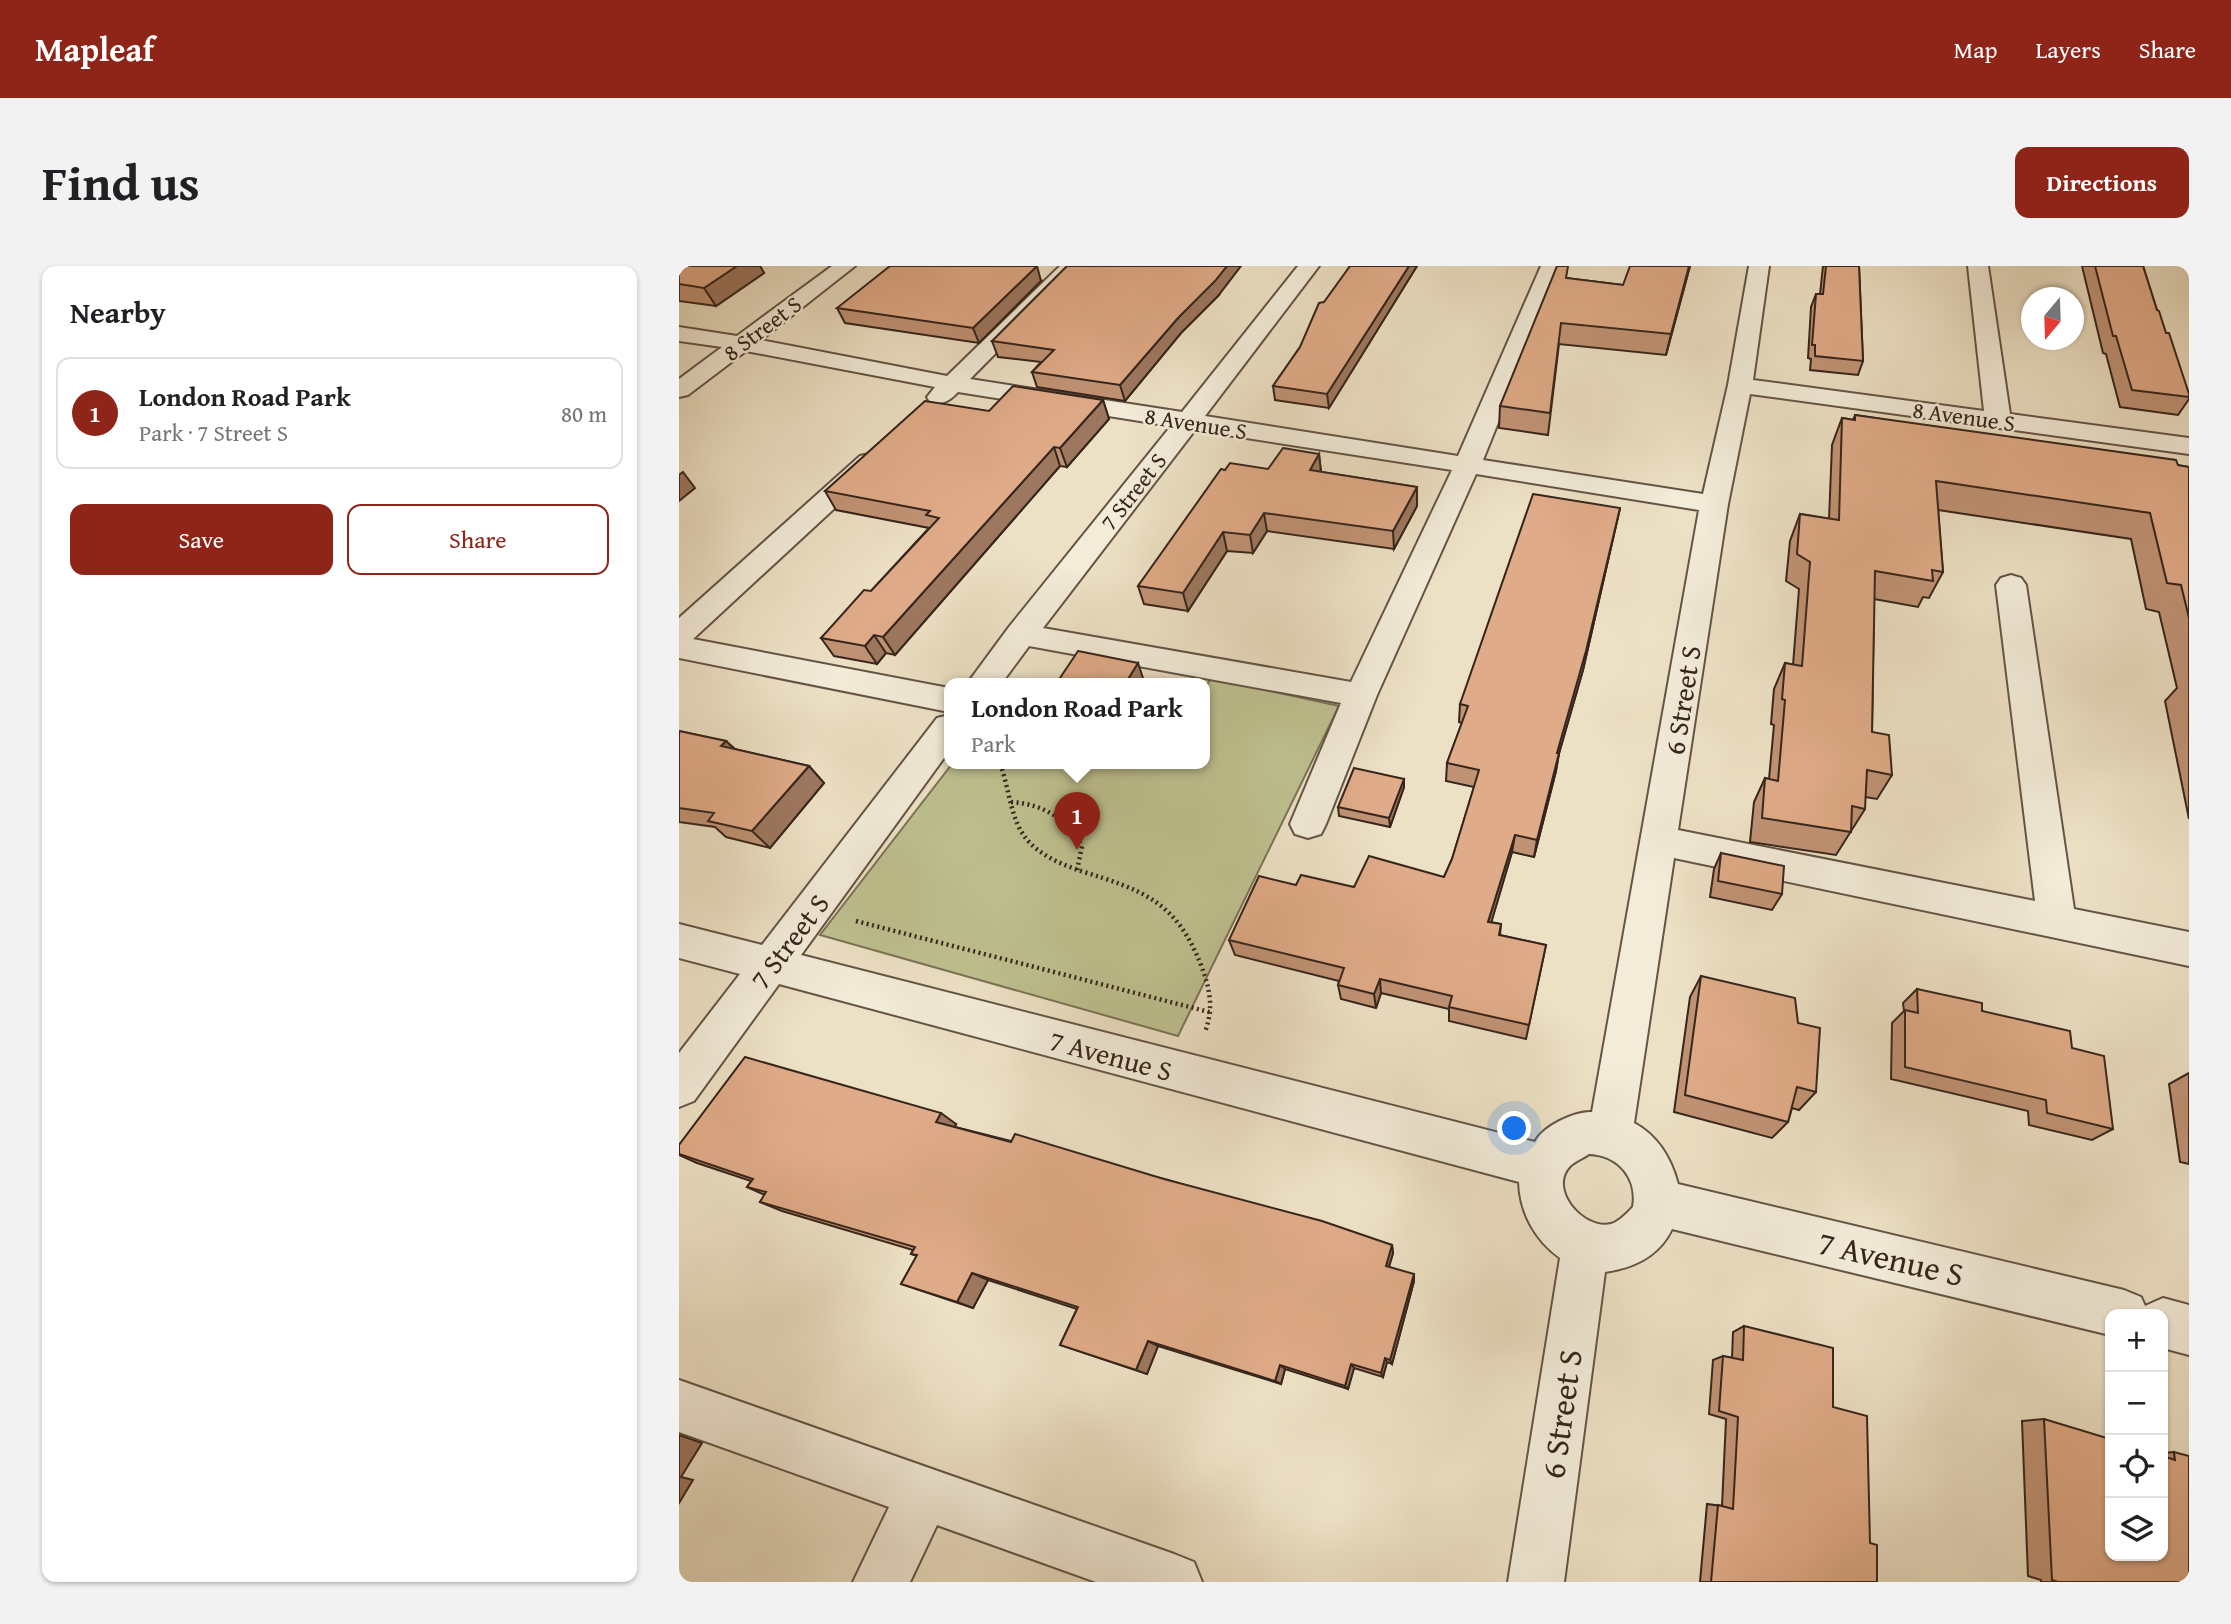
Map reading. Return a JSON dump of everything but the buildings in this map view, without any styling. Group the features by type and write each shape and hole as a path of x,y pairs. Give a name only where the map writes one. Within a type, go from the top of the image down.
{"street":[{"name":"8 Street S","path":"679,390 845,266"},
{"name":"7 Street S","path":"987,678 1309,266"},
{"path":"1308,824 1361,695 1468,464 1551,266"},
{"name":"6 Street S","path":"1609,1136 1714,504 1740,385 1759,266"},
{"path":"1978,266 1998,421"},
{"path":"923,412 954,384 1057,271"},
{"name":"8 Avenue S","path":"679,334 741,343 954,384 1714,504"},
{"name":"8 Avenue S","path":"1740,385 2189,446"},
{"path":"679,635 882,449"},
{"path":"2011,585 2056,920"},
{"path":"1020,634 1361,695"},
{"path":"679,647 944,699"},
{"name":"7 Street S","path":"679,1087 944,734"},
{"path":"1660,841 2189,949"},
{"name":"7 Avenue S","path":"679,942 1543,1166"},
{"path":"1583,1133 1609,1136 1636,1150 1649,1165 1656,1183 1657,1202 1652,1221 1641,1236 1625,1246 1605,1250 1585,1247 1567,1237 1552,1222 1543,1204 1540,1185 1543,1166 1552,1151 1566,1140 1583,1133"},
{"name":"7 Avenue S","path":"1657,1202 2105,1309"},
{"name":"6 Street S","path":"1536,1582 1585,1247"},
{"path":"2168,1325 2189,1330"},
{"path":"679,1406 1174,1582"},
{"path":"881,1582 923,1494"}],"path":[{"path":"1001,769 1015,823 1029,842 1051,860 1152,897 1175,919 1190,940 1208,984 1213,1013 1187,1075"},
{"path":"1011,802 1048,810 1070,826 1082,846 1077,871"},
{"path":"863,910 855,921 1213,1013"}],"green space":[{"path":"1210,680 1339,706 1178,1036 820,935 948,769 1210,769"}],"place":[{"name":"London Road Park","path":"1077,850"}]}
